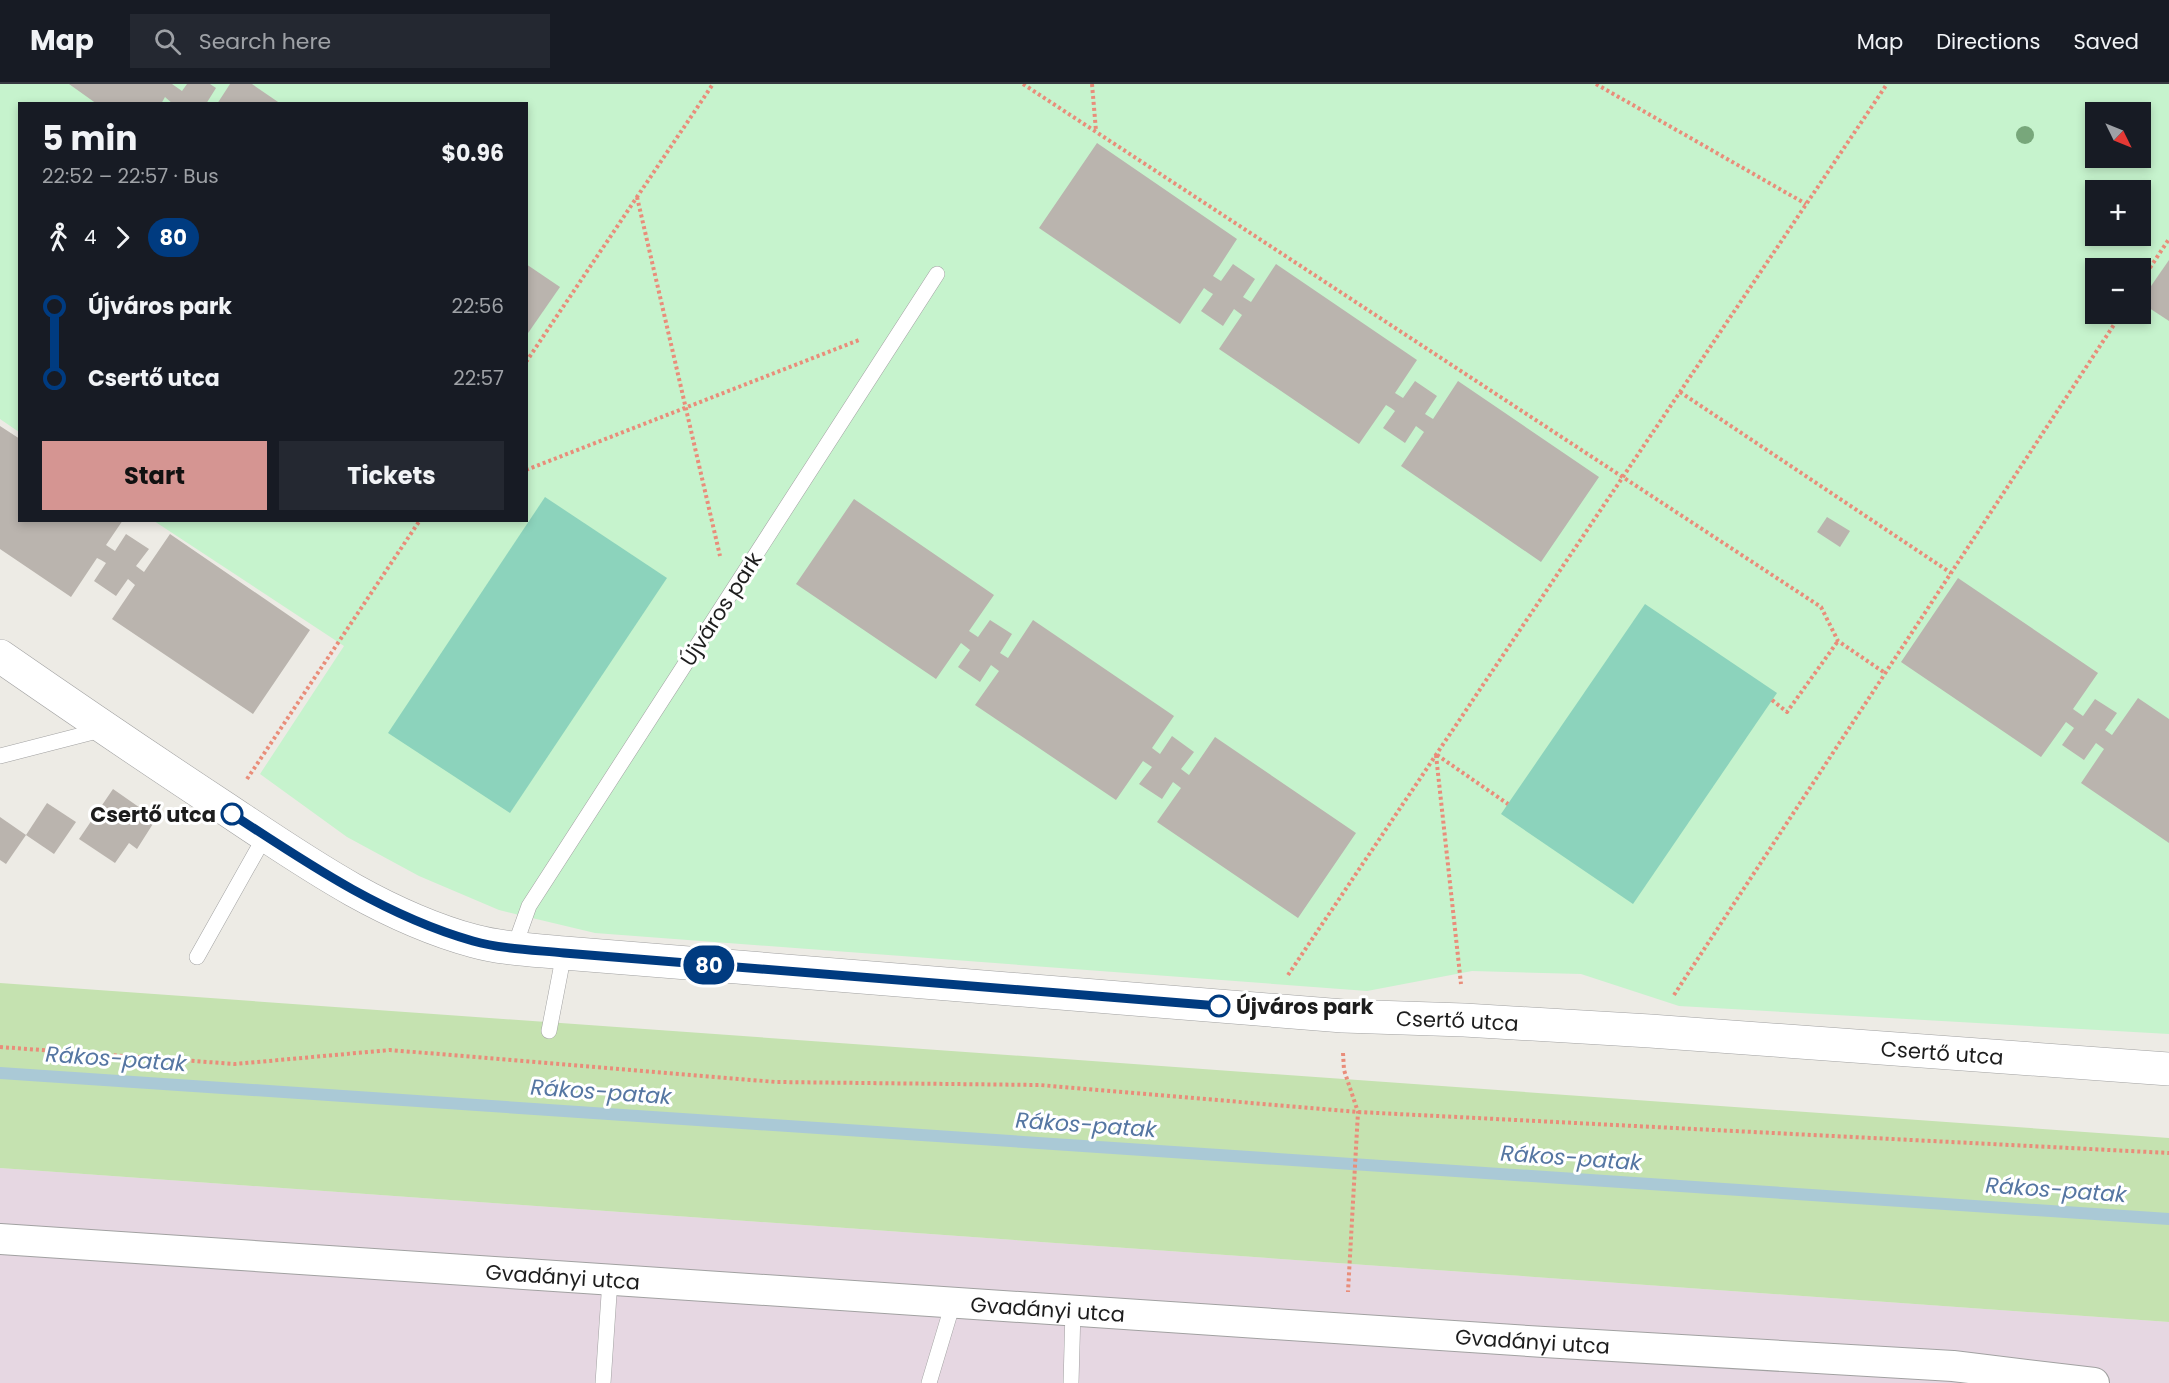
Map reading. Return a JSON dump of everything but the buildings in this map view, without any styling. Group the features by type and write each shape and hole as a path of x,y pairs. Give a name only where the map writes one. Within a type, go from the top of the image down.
{"street":[{"name":"Csertő utca","path":"0,656 226,810 350,890 416,921 474,941 564,953 1343,1016 1464,1020 1650,1031 2169,1069"},
{"name":"Gvadányi utca","path":"0,1239 1544,1342 1953,1365 2094,1383"}],"lane":[{"name":"Újváros park","path":"514,948 529,906 937,274"},
{"path":"0,756 105,729"},
{"path":"197,957 266,836"},
{"path":"549,1031 564,953"},
{"path":"603,1383 610,1280"},
{"path":"929,1383 952,1303"},
{"path":"1071,1383 1073,1310"}],"path":[{"path":"528,359 713,84"},
{"path":"1023,84 1821,606 1838,641 1885,673"},
{"path":"1092,84 1096,132"},
{"path":"1596,84 1806,204"},
{"path":"1264,1010 1887,84"},
{"path":"637,197 729,596"},
{"path":"2151,266 2169,239"},
{"path":"528,469 908,321"},
{"path":"1650,1031 2114,324"},
{"path":"1680,392 1951,573"},
{"path":"226,810 419,522"},
{"path":"1772,700 1787,712 1838,641"},
{"path":"1436,755 1508,804"},
{"path":"1436,755 1464,1020"},
{"path":"0,1047 235,1064 390,1050 776,1082 1040,1085 1358,1112 2169,1153"},
{"path":"1346,1328 1358,1112"}],"shaded area":[{"path":"0,1168 2169,1322 2169,1383 0,1383"}],"green space":[{"path":"0,84 2169,84 2169,1034 1679,1006 1581,974 1472,971 1367,991 595,933 499,910 419,876 347,837 260,774 344,646 156,522 528,522 528,102 18,102 18,431 0,419"},
{"path":"545,497 667,578 510,813 388,733"},
{"path":"1645,604 1777,693 1633,904 1501,814"},
{"path":"0,983 2169,1138 2169,1322 0,1168"}],"waterway":[{"name":"Rákos-patak","path":"0,1073 2169,1219"}],"bus line":[{"name":"80","path":"232,814 350,890 416,921 474,941 564,953 1219,1006"}],"place":[{"name":"Csertő utca","path":"232,814"},
{"name":"Újváros park","path":"1219,1006"}]}
